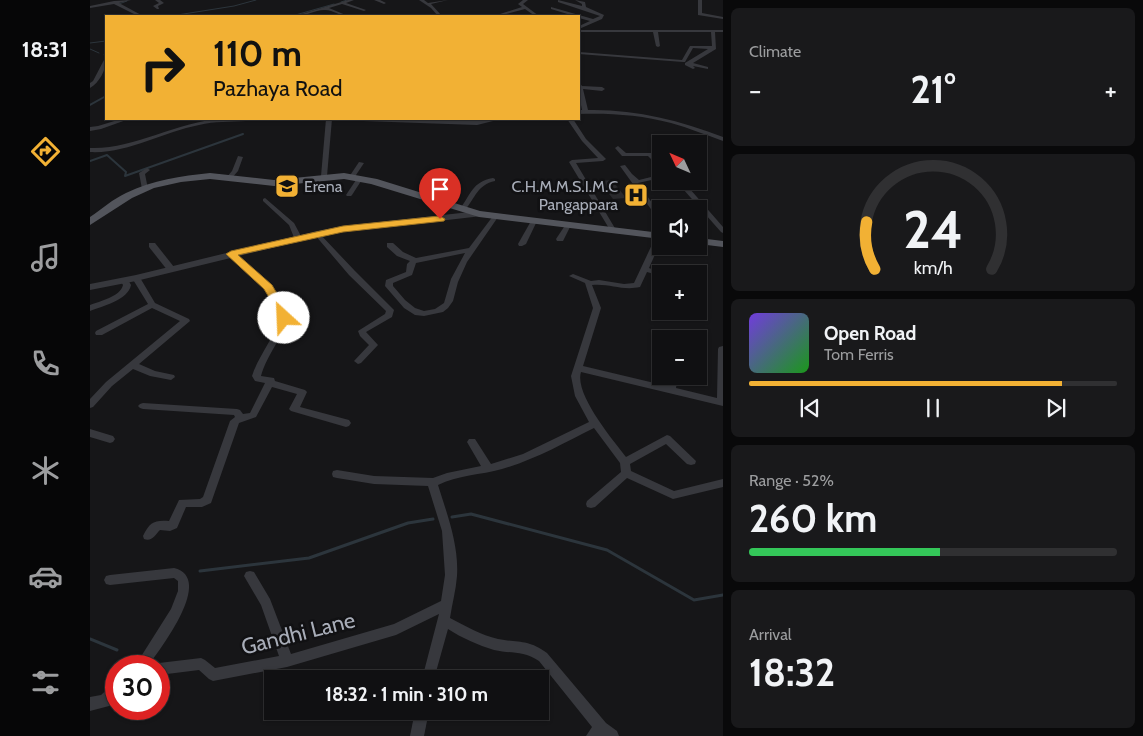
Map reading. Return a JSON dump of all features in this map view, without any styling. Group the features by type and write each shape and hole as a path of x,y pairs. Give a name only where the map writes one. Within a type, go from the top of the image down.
{"main road":[{"path":"90,222 128,196 181,179 210,176 274,183 324,176 356,177 479,214 495,217 652,235"},
{"path":"707,241 723,244"}],"street":[{"path":"109,0 140,15"},
{"path":"90,7 128,0"},
{"path":"157,0 162,3 155,6 158,8"},
{"path":"300,15 344,4 352,0"},
{"path":"376,0 384,4"},
{"path":"421,0 439,15"},
{"path":"427,4 446,0"},
{"path":"526,0 520,4 536,15"},
{"path":"577,0 584,3 584,8"},
{"path":"700,0 700,14 722,17"},
{"path":"559,1 602,15 600,18 580,28"},
{"path":"344,4 364,10"},
{"path":"325,8 343,15"},
{"path":"498,15 525,8"},
{"path":"552,8 575,15"},
{"path":"309,12 316,15"},
{"path":"580,17 594,21"},
{"path":"580,29 723,31"},
{"path":"655,31 658,46"},
{"path":"713,31 714,47"},
{"path":"693,68 687,64 692,47 714,47"},
{"path":"688,62 714,47"},
{"path":"580,53 619,56 630,59 688,62 706,68"},
{"path":"90,86 96,82 105,63"},
{"path":"580,85 602,89"},
{"path":"580,94 582,111 631,112 681,124 723,139"},
{"path":"90,129 123,120"},
{"path":"90,150 107,150 199,123 234,120"},
{"path":"324,176 329,120"},
{"path":"412,120 477,122 491,120"},
{"path":"571,120 584,140 603,159 572,162 613,230"},
{"path":"714,135 723,132"},
{"path":"618,148 624,154 649,154 652,157"},
{"path":"229,178 235,171 240,157"},
{"path":"349,195 361,163"},
{"path":"623,166 652,207"},
{"path":"145,189 142,173 147,170"},
{"path":"633,181 639,182 652,178"},
{"path":"463,209 471,199 477,185 483,181 493,180"},
{"path":"687,190 723,231"},
{"path":"265,200 292,224 298,238"},
{"path":"90,287 136,278 298,238 343,229 479,214"},
{"path":"470,250 416,261 411,264 409,273 390,282 388,285 412,312 426,314 436,312 446,305 452,294 455,279 470,250 495,217"},
{"path":"522,244 534,221"},
{"path":"560,239 568,225"},
{"path":"317,234 352,273 390,310 389,315 362,331 374,345 358,361"},
{"path":"152,245 171,269"},
{"path":"390,245 400,254 416,261"},
{"path":"148,536 157,524 173,525 181,506 185,502 202,503 207,500 235,421 253,415 269,384 270,379 258,379 256,376 260,363 275,340 284,314 268,288 231,254"},
{"path":"573,276 590,283 635,286 638,284 652,254"},
{"path":"645,269 652,271"},
{"path":"90,405 109,384 186,321 152,305 136,278"},
{"path":"90,308 122,293 128,285 124,280"},
{"path":"590,283 587,286 597,308 592,329 575,378 580,396 595,423 625,462 626,473"},
{"path":"99,333 152,305"},
{"path":"577,368 722,403 722,349"},
{"path":"132,365 153,374 171,377"},
{"path":"269,384 302,392 294,409 346,423"},
{"path":"671,391 672,385"},
{"path":"143,406 190,410 224,410 237,412 240,418"},
{"path":"336,474 374,480 433,482 504,465 550,446 595,423"},
{"path":"90,433 110,439"},
{"path":"625,462 667,439 690,461"},
{"path":"472,442 488,468"},
{"path":"626,473 673,495 723,483"},
{"path":"591,504 626,473"},
{"path":"430,670 447,604 450,556 446,531 431,486 433,482"},
{"path":"110,580 174,573 178,574 184,581 184,589 169,627 149,655"},
{"path":"250,576 266,603 287,661"},
{"name":"Gandhi Lane","path":"170,668 201,664 213,674 287,661 396,629 447,604"},
{"path":"444,621 498,644 523,646 533,649 543,657 602,733"},
{"path":"90,704 105,700"},
{"path":"417,736 420,720"}],"building":[{"path":"612,180 626,198 613,199 599,181"}],"waterway":[{"path":"177,15 234,6 256,0"},
{"path":"341,2 347,0"},
{"path":"119,4 127,1"},
{"path":"296,15 334,4"},
{"path":"90,43 105,41"},
{"path":"90,49 99,53"},
{"path":"90,105 105,97"},
{"path":"90,161 107,155 126,172 125,176 243,134"},
{"path":"452,517 471,514 607,550 694,600 723,595"},
{"path":"200,571 309,558 408,523 433,519"},
{"path":"90,639 117,650"}],"place":[{"name":"Erena","path":"287,186"},
{"name":"C.H.M.M.S.I.M.C Pangappara","path":"636,195"}],"route":[{"path":"284,318 284,314 268,288 231,254 343,229 440,219"}]}
